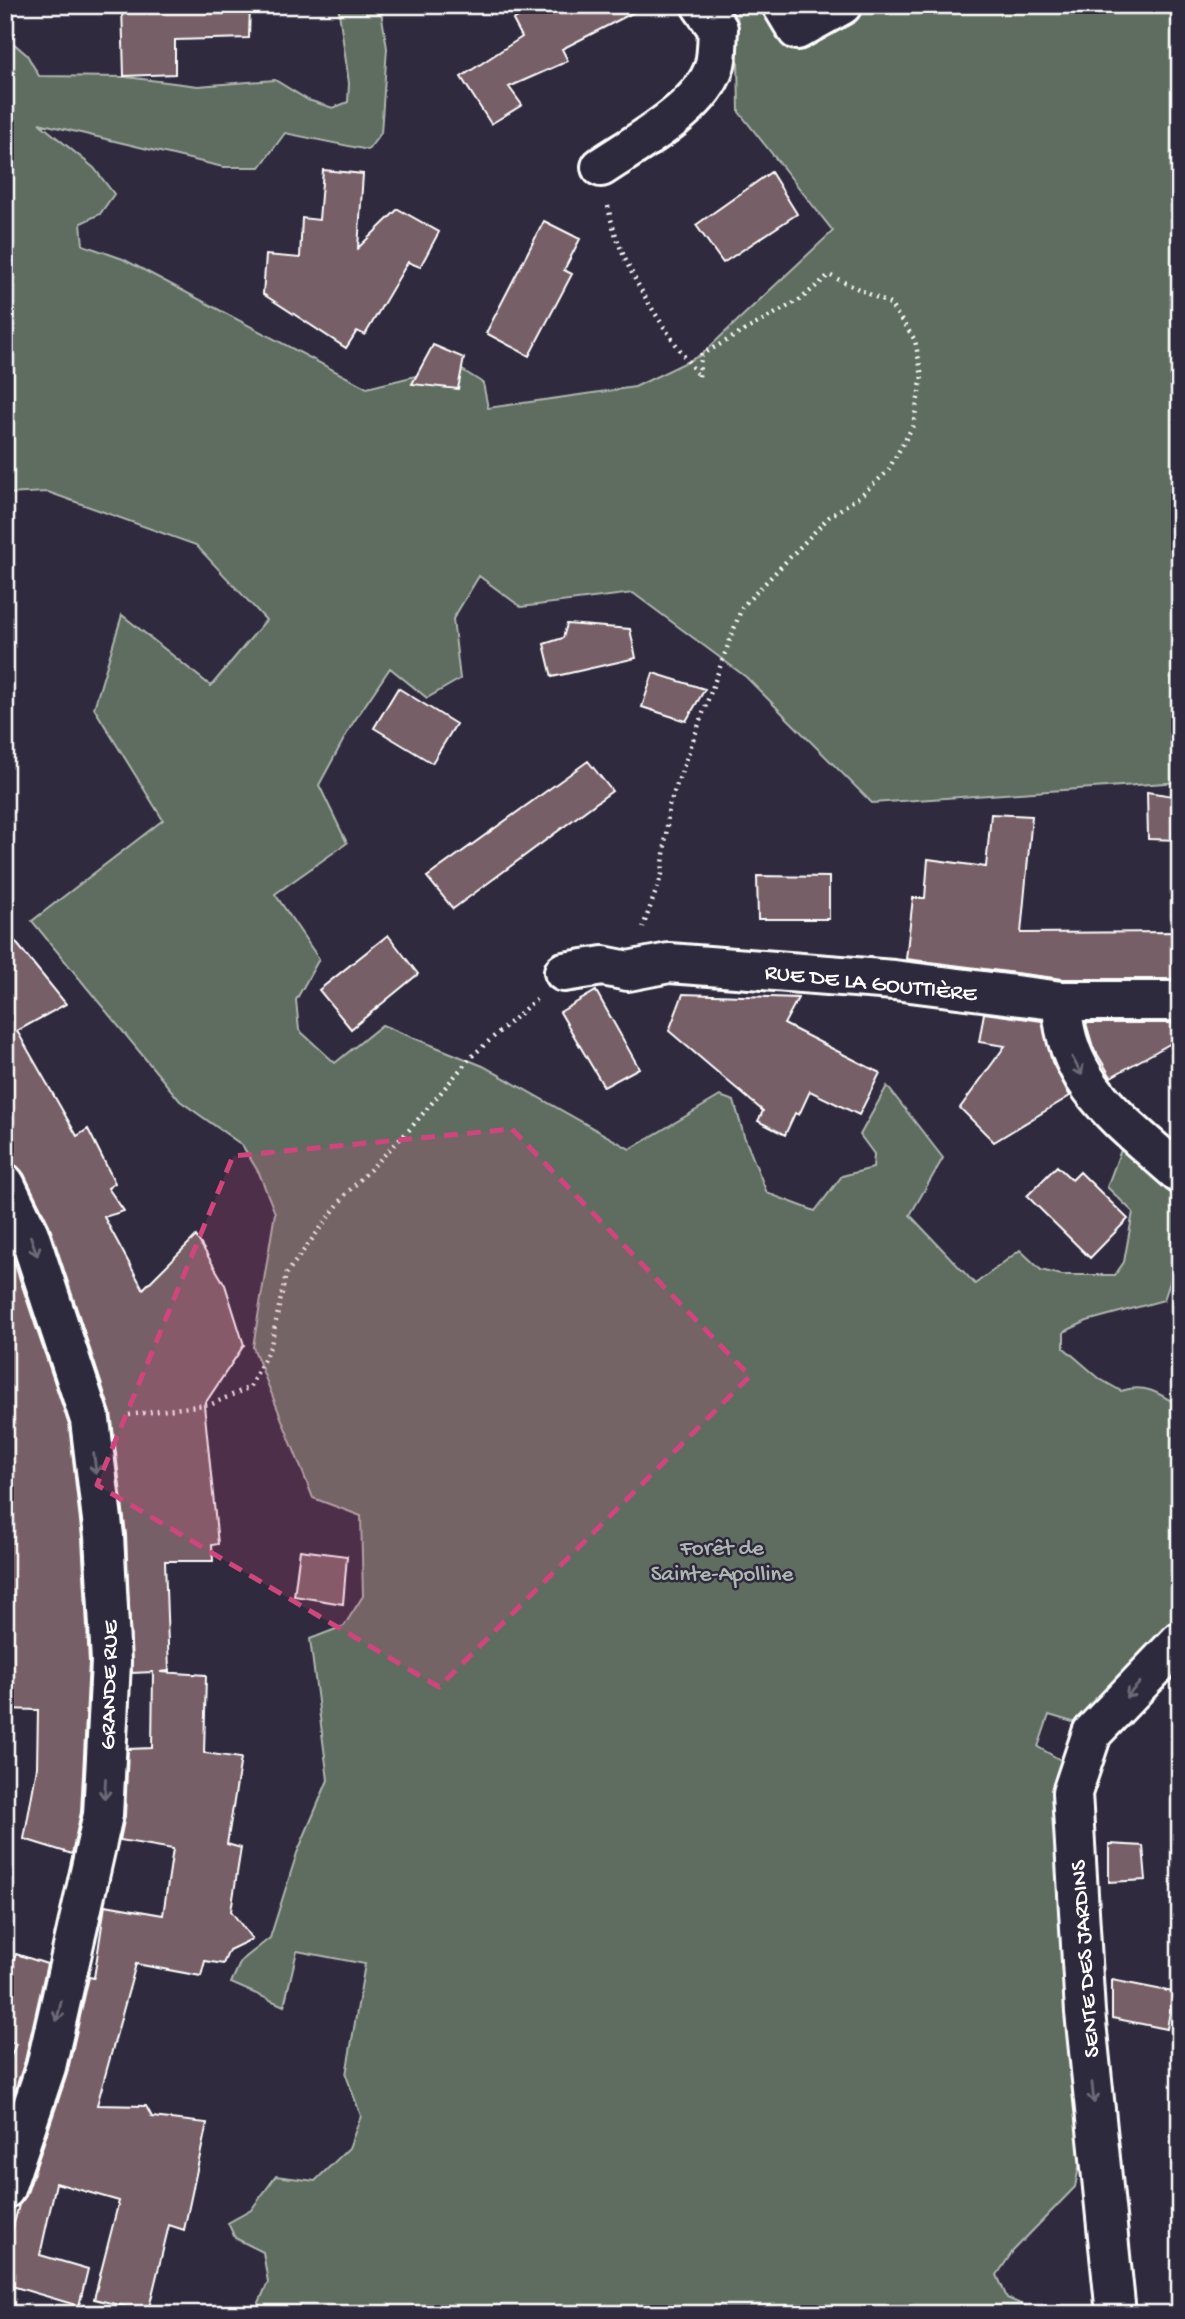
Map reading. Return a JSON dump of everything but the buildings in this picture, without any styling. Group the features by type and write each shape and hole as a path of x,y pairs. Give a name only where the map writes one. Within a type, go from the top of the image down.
{"street":[{"path":"601,167 652,134 698,95 713,71 718,29 701,5"},
{"path":"782,5 797,30 842,5"},
{"name":"RUE DE LA GOUTTIÈRE","path":"564,972 603,966 628,971 669,963 894,980 1062,1001 1180,1001"},
{"path":"1062,1001 1062,1031 1075,1065 1101,1102 1180,1174"},
{"name":"GRANDE RUE","path":"5,1184 37,1254 90,1420 104,1536 111,1662 103,1815 46,2067 5,2189"},
{"name":"SENTE DES JARDINS","path":"1116,2314 1085,2012 1072,1793 1092,1733 1180,1641"}],"path":[{"path":"601,167 612,226 652,309 699,377 701,355 801,299 830,275 890,304 915,340 922,376 913,426 887,472 860,496 828,517 742,607 669,806 662,874 628,971"},
{"path":"90,1420 212,1404 250,1387 271,1345 286,1274 346,1194 409,1130 471,1057 564,972"}],"highlighted area":[{"path":"512,1129 750,1376 439,1687 97,1485 233,1156"}],"green space":[{"name":"Forêt de Sainte-Apolline","path":"338,5 380,5 387,48 381,133 368,150 285,133 260,167 223,167 39,123 94,168 114,194 100,214 81,223 83,245 123,259 367,388 456,366 483,383 488,408 635,387 701,355 833,231 739,112 737,5 1180,5 1180,782 872,803 746,677 633,593 521,607 479,576 453,619 460,679 427,698 390,668 351,726 319,785 347,843 275,894 319,959 296,1000 299,1030 335,1063 382,1025 483,1066 630,1149 720,1096 734,1101 744,1136 767,1193 815,1211 842,1176 873,1168 874,1154 860,1135 887,1086 943,1158 910,1215 975,1284 1020,1250 1041,1270 1061,1275 1115,1275 1124,1262 1133,1212 1107,1187 1125,1139 1180,1173 1180,1252 1164,1300 1087,1321 1064,1332 1064,1348 1100,1379 1121,1391 1137,1388 1151,1391 1179,1406 1180,1613 1083,1725 1049,1715 1038,1747 1064,1762 1081,2157 1075,2187 1013,2251 997,2275 1007,2298 1043,2314 254,2314 268,2282 263,2252 235,2238 228,2223 251,2210 276,2176 315,2181 349,2148 361,2116 346,2075 365,1964 297,1951 284,2006 231,1983 241,1961 270,1938 297,1853 328,1780 310,1639 344,1626 363,1596 361,1516 313,1498 253,1347 275,1213 259,1173 242,1145 180,1101 32,921 163,820 94,708 122,615 211,686 266,620 196,545 48,492 5,494 5,36 27,55 39,76 126,77 198,86 275,80 308,100 333,108 348,102 349,83"}]}
